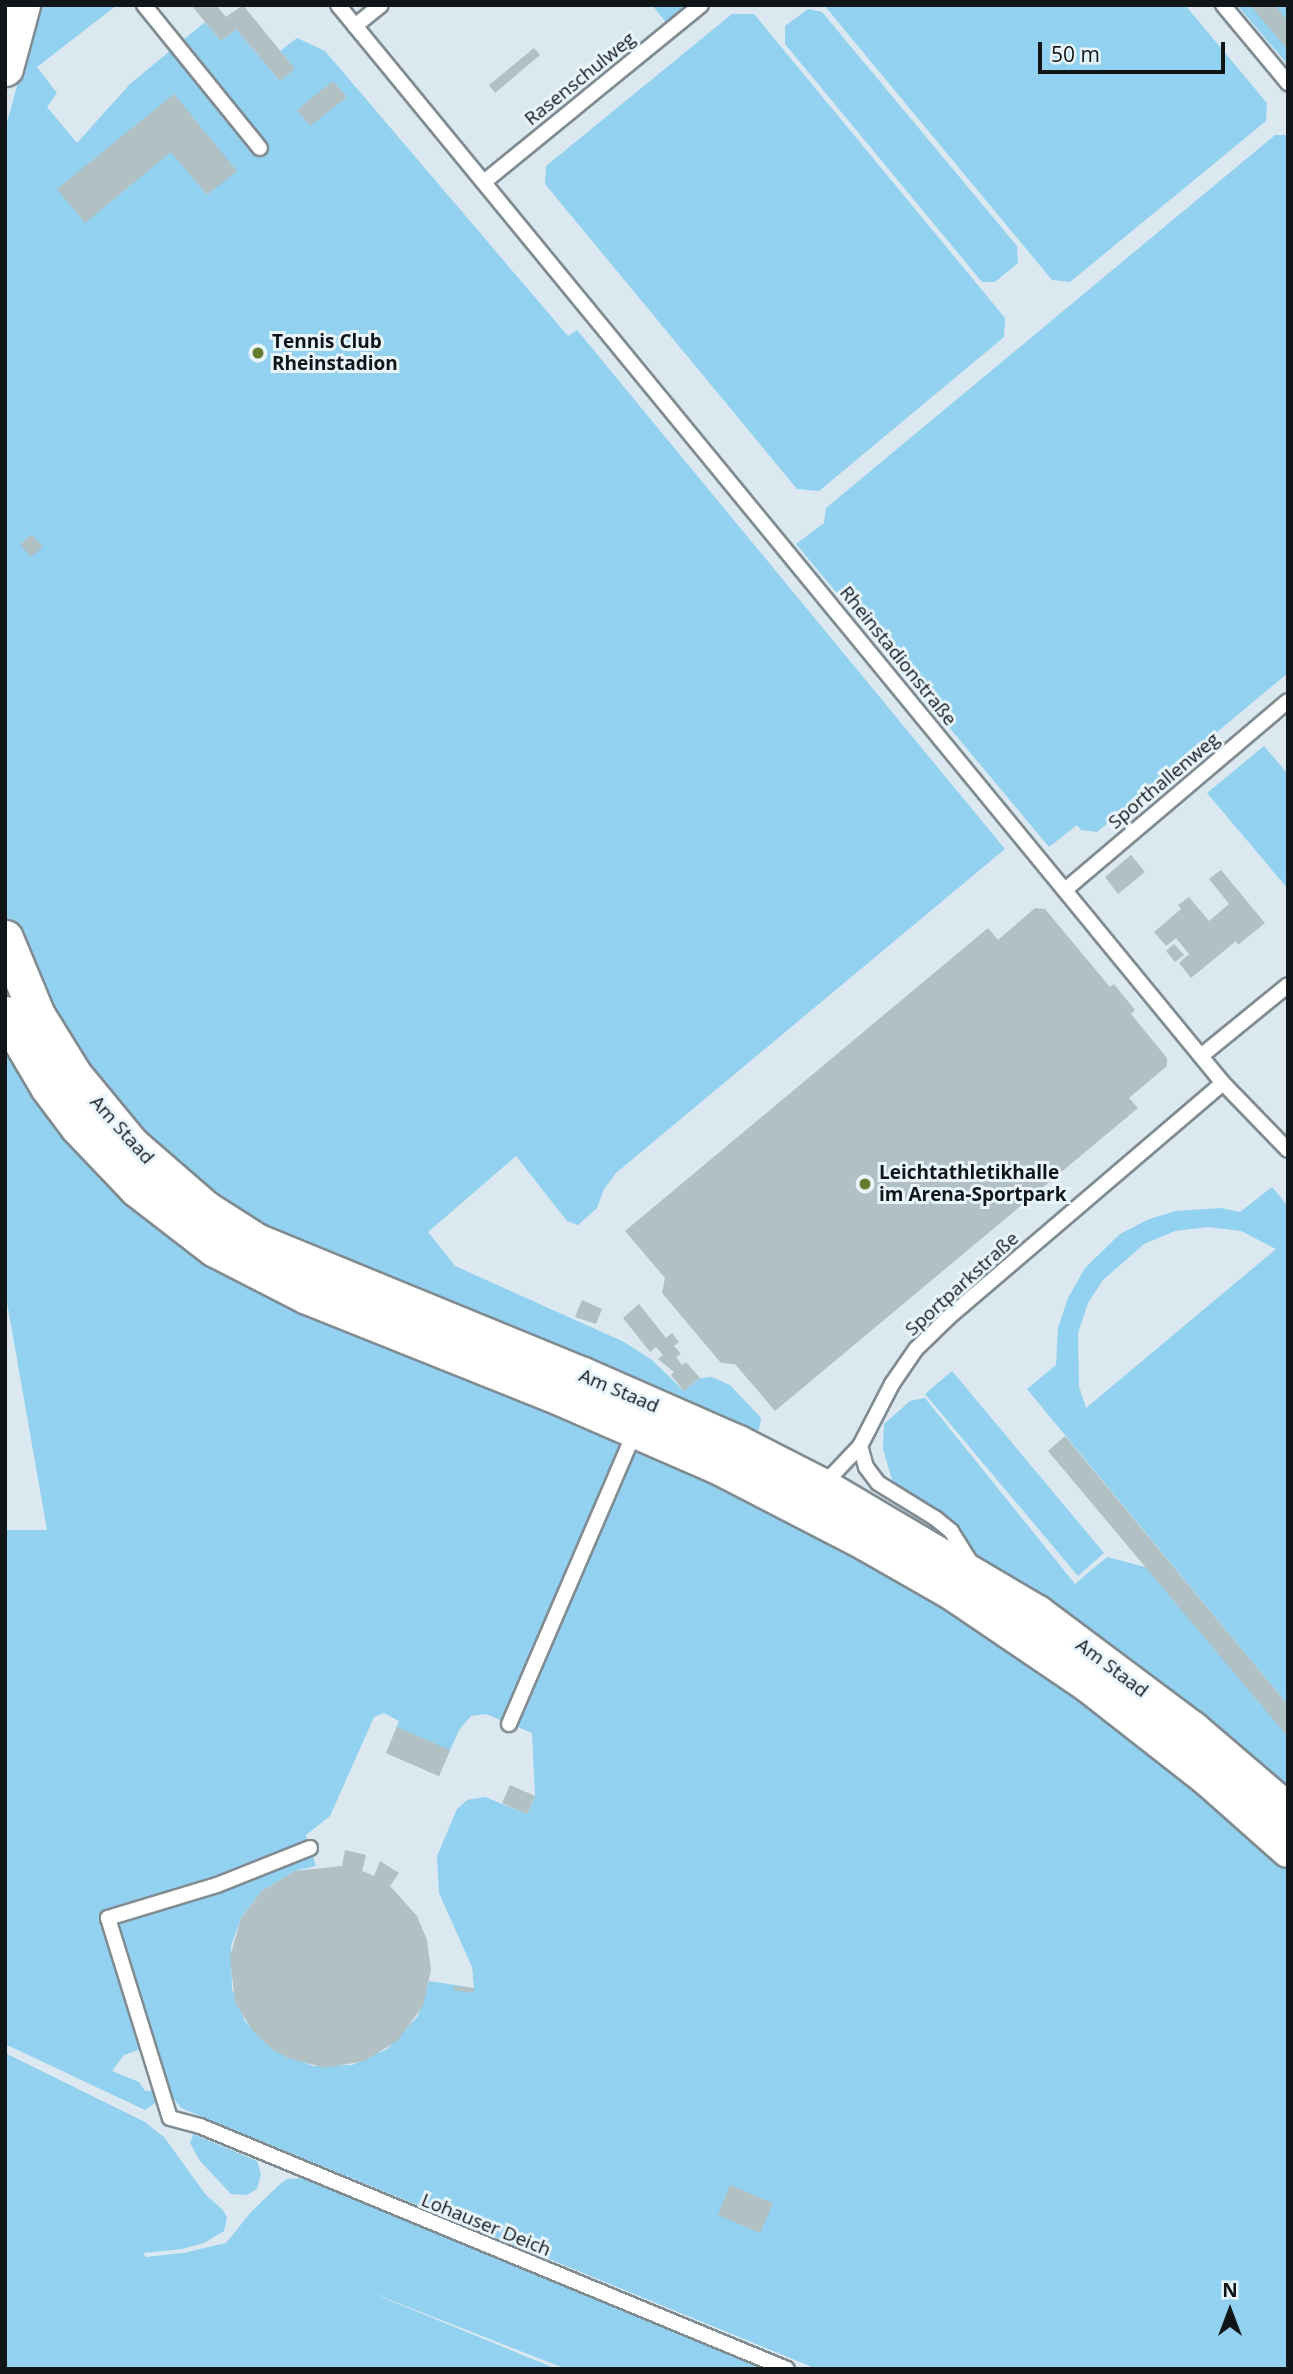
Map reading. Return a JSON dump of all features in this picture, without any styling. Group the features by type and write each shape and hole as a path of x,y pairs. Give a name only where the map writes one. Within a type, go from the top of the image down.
{"street":[{"path":"5,68 22,5"},
{"name":"Am Staad","path":"5,938 37,1015 74,1075 132,1145 206,1209 256,1241 583,1375 738,1443 822,1486 978,1576 1115,1669 1213,1746 1288,1811"},
{"name":"Am Staad","path":"5,1014 48,1087 78,1127 137,1189 169,1217 215,1249 307,1296 636,1429 784,1498 954,1593 1058,1663 1163,1741 1288,1849"}],"lane":[{"path":"144,5 260,148"},
{"name":"Rheinstadionstraße","path":"338,5 1223,1083 1288,1150"},
{"path":"355,26 381,5"},
{"name":"Rasenschulweg","path":"484,182 701,5"},
{"path":"1223,5 1288,83"},
{"name":"Sporthallenweg","path":"1065,890 1288,701"},
{"path":"1201,1056 1288,985"},
{"name":"Sportparkstraße","path":"822,1486 860,1446 891,1384 916,1349 949,1317 1223,1083"},
{"path":"509,1724 636,1429"},
{"path":"860,1446 866,1467 878,1483 951,1531 978,1576"},
{"name":"Lohauser Deich","path":"310,1848 217,1885 108,1918 170,2118 200,2126 788,2369"}],"shaded area":[{"path":"39,5 117,5 37,67 57,93 47,107 77,143 130,84 205,22 221,41 236,29 280,81 294,68 280,51 297,38 325,51 568,336 577,330 1005,849 616,1173 604,1189 597,1208 578,1225 567,1221 516,1156 428,1232 455,1266 624,1342 652,1360 684,1391 700,1378 712,1377 730,1385 761,1418 759,1430 745,1434 259,1230 110,1108 19,953 5,916 5,130"},
{"path":"652,5 695,5 669,26"},
{"path":"824,5 1185,5 1267,103 1266,121 1070,282 1052,280"},
{"path":"1237,5 1288,5 1288,65"},
{"path":"808,9 822,12 1017,246 1018,263 995,282 982,282 785,44 785,26"},
{"path":"732,14 754,14 1005,318 1004,337 819,491 797,489 545,184 546,166"},
{"path":"1275,135 1288,135 1288,673 1097,832 1081,830 1077,825 1049,847 796,544 824,523 826,508"},
{"path":"1264,746 1288,774 1288,889 1207,793"},
{"path":"5,1044 49,1112 625,1440 798,1521 950,1608 1074,1692 1243,1828 1288,1870 1288,2369 817,2369 181,2108 167,2090 150,2046 124,2055 112,2071 139,2082 145,2091 155,2091 155,2103 145,2110 5,2044 5,1530 47,1530 5,1291","holes":["384,1713 399,1721 386,1753 439,1776 459,1730 471,1716 486,1714 532,1733 535,1796 527,1814 485,1797 467,1800 457,1809 437,1856 439,1893 472,1967 474,1988 429,1981 418,2016 387,2049 352,2065 313,2066 272,2049 245,2021 232,1989 231,1946 241,1918 262,1891 295,1871 316,1866 306,1835 330,1816 374,1717"]},
{"path":"1272,1187 1288,1206 1288,1705 1027,1389 1056,1365 1058,1328 1068,1298 1085,1268 1120,1234 1149,1219 1176,1211 1221,1208 1240,1212","holes":["1208,1227 1241,1231 1276,1249 1086,1408 1079,1386 1078,1333 1088,1303 1103,1280 1144,1244 1175,1231"]},
{"path":"952,1371 1104,1553 1078,1576 925,1394"},
{"path":"925,1398 1075,1584 1107,1557 1149,1568 1288,1730 1288,1801 986,1572 952,1525 904,1495 893,1483 883,1449 884,1424 910,1401"},
{"path":"5,2053 145,2122 164,2137 206,2195 223,2210 227,2218 224,2231 204,2243 182,2249 143,2253 146,2257 183,2253 226,2243 251,2212 279,2185 287,2179 305,2178 764,2369 566,2369 357,2287 557,2369 5,2369"},
{"path":"193,2134 257,2161 261,2174 257,2189 247,2195 231,2194 200,2161 190,2143"}],"building":[{"path":"191,5 216,5 226,17 243,5 295,69 280,81 236,29 221,41"},
{"path":"1250,5 1274,5 1288,21 1288,50"},
{"path":"534,48 540,55 495,93 489,85"},
{"path":"333,81 347,97 310,126 297,110"},
{"path":"174,94 237,171 207,195 171,152 85,223 57,189"},
{"path":"32,534 43,547 31,557 20,544"},
{"path":"1131,855 1145,872 1118,894 1105,877"},
{"path":"1221,870 1265,923 1238,945 1236,941 1191,978 1179,963 1189,954 1176,938 1166,946 1154,932 1181,909 1178,905 1189,897 1209,921 1229,904 1209,879"},
{"name":"Leichtathletikhalle im Arena-Sportpark","path":"1035,908 1045,909 1110,987 1114,984 1135,1010 1131,1014 1167,1058 1167,1066 1129,1098 1138,1108 775,1411 735,1364 721,1363 662,1293 665,1278 625,1231 988,928 998,940"},
{"path":"1174,944 1184,955 1175,962 1166,951"},
{"path":"582,1300 602,1309 596,1324 575,1317"},
{"path":"639,1304 666,1338 672,1333 679,1342 674,1346 681,1354 676,1357 682,1365 686,1362 700,1378 684,1391 671,1375 674,1372 658,1359 663,1355 656,1347 650,1352 623,1318"},
{"path":"1065,1436 1288,1705 1288,1737 1048,1451"},
{"path":"397,1727 450,1750 439,1776 386,1753"},
{"path":"510,1785 535,1796 527,1814 502,1803"},
{"path":"345,1850 366,1855 362,1871 374,1876 380,1861 399,1873 390,1886 417,1916 427,1940 431,1970 423,2006 398,2040 365,2061 325,2068 288,2058 272,2049 252,2030 235,2002 230,1957 241,1918 262,1891 295,1871 342,1866"},
{"path":"454,1986 474,1988 473,1993 453,1990"},
{"path":"730,2185 773,2203 760,2233 718,2215"}],"place":[{"name":"Tennis Club Rheinstadion","path":"258,353"},
{"name":"Leichtathletikhalle im Arena-Sportpark","path":"865,1184"}]}
